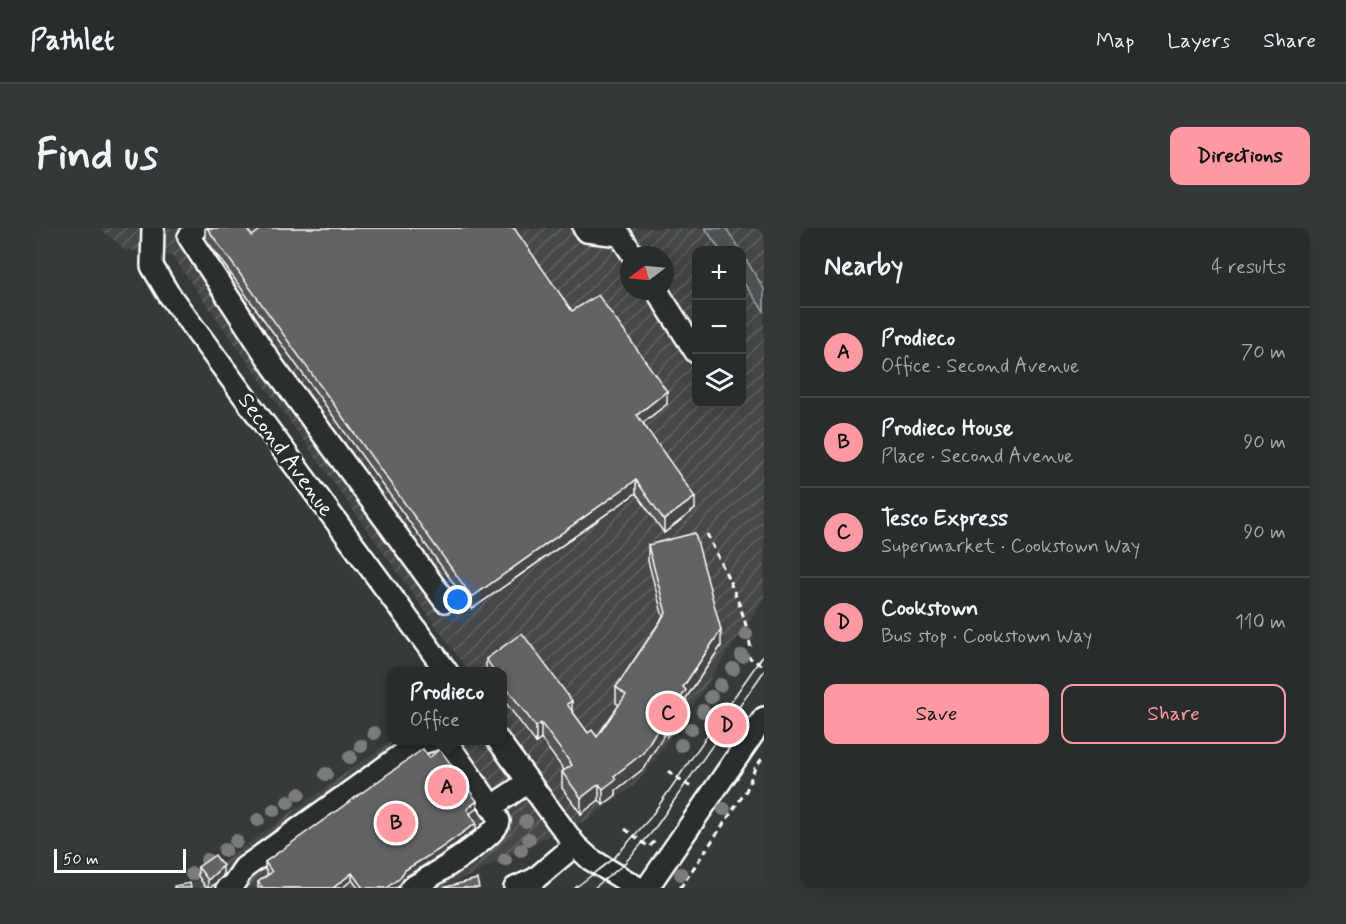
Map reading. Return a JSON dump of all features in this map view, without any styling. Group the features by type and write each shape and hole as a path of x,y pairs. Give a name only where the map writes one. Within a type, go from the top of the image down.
{"street":[{"name":"Second Avenue","path":"153,228 153,266 168,293 443,667"},
{"path":"196,228 189,237 273,366 445,601"},
{"path":"584,228 586,231 620,235 627,246"},
{"path":"663,300 692,346"},
{"path":"646,888 764,718"},
{"path":"227,888 232,886 244,868 416,745"},
{"path":"411,888 437,874 491,834 498,823 499,819 448,745"},
{"path":"501,745 575,845 590,859 638,888"},
{"path":"491,807 528,782"},
{"path":"515,888 536,879 575,845"}],"path":[{"path":"707,534 742,610 749,629 751,651"},
{"path":"747,656 764,667"},
{"path":"680,888 746,791 755,768 764,756"},
{"path":"668,771 692,788"}],"shaded area":[{"path":"100,228 764,228 764,598 646,772 633,786 589,819 542,839 461,880 439,888 187,888 387,743 387,745 507,745 507,667 465,667 172,256 125,250"},
{"path":"705,228 726,228 737,246 717,246"},
{"path":"746,260 764,289 764,311 746,286"}],"building":[{"path":"207,228 246,228 252,236 263,228 514,228 572,311 598,295 667,391 637,415 695,497 664,520 636,480 472,597"},
{"path":"695,533 721,630 683,687 686,690 667,720 665,717 643,753 614,776 616,779 603,789 599,784 581,798 562,772 572,765 541,723 536,727 507,689 507,667 492,667 486,659 522,633 572,701 567,704 588,733 592,730 597,737 626,695 616,687 666,613 648,545"},
{"path":"423,749 429,758 440,749 477,801 467,809 476,823 405,870 399,879 387,888 363,888 352,873 333,888 263,888 258,882 272,872 265,862"},
{"path":"215,855 223,866 208,880 198,867"},
{"path":"477,879 479,888 442,888"},
{"path":"190,883 191,888 174,888 174,886"}],"tram line":[{"path":"575,888 614,858 650,818 764,654"},
{"path":"594,888 623,865 653,831 764,671"}],"place":[{"name":"Tesco Express","path":"668,713"},
{"name":"Cookstown","path":"727,725"},
{"name":"Prodieco","path":"447,787"},
{"name":"Prodieco House","path":"396,823"}]}
